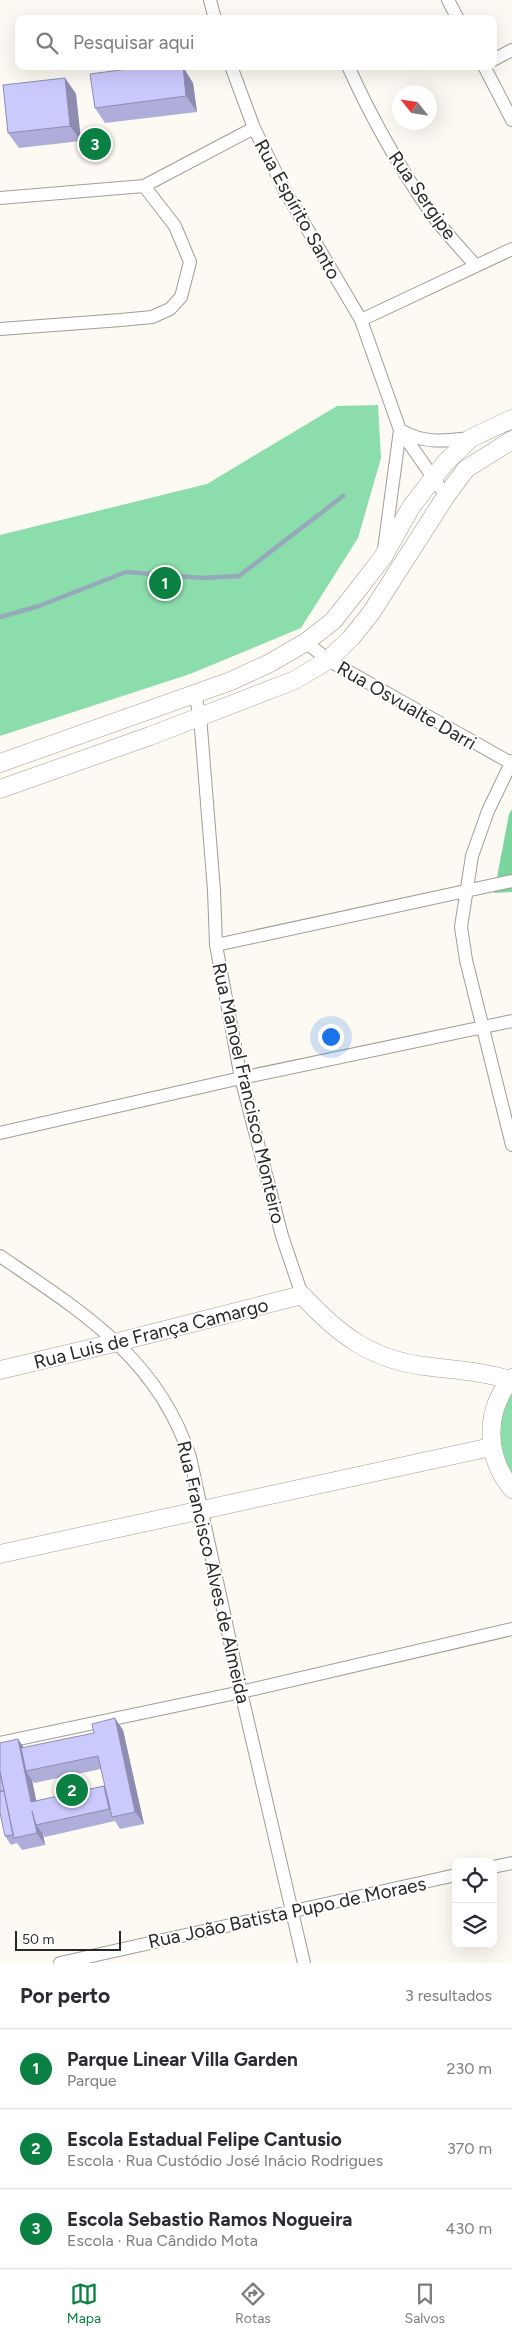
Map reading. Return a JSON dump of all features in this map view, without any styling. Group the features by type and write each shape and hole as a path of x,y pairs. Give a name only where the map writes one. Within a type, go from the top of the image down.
{"street":[{"path":"210,0 214,15"},
{"path":"448,0 456,15"},
{"path":"497,58 512,50"},
{"name":"Rua Espírito Santo","path":"232,70 254,128 285,191 361,320 400,430"},
{"name":"Rua Sergipe","path":"350,70 364,103 405,174 433,215 476,266"},
{"path":"486,70 512,120"},
{"path":"0,198 144,186 254,128"},
{"path":"0,329 152,317 170,309 181,297 190,262 175,226 144,186"},
{"path":"361,320 512,249"},
{"path":"400,430 410,436 437,442 472,438 512,419"},
{"path":"400,430 446,496"},
{"path":"383,557 400,430"},
{"path":"0,762 195,695 270,663 306,642 333,622 383,557 411,507 433,477 472,438"},
{"path":"0,789 295,680 328,660 352,638 371,613 446,496 466,469 512,440"},
{"name":"Rua Osvualte Darri","path":"306,642 328,660 511,762"},
{"name":"Rua Manoel Francisco Monteiro","path":"195,695 200,716 214,890 216,945 241,1078 282,1236 302,1295 325,1320 347,1338 370,1351 404,1362 511,1379"},
{"path":"511,762 488,811 472,856 465,891 461,927 466,960 512,1145"},
{"path":"216,945 512,881"},
{"path":"0,1134 241,1078 512,1021"},
{"name":"Rua Francisco Alves de Almeida","path":"0,1256 96,1323 118,1342 152,1381 182,1433 202,1509 241,1692 304,1963"},
{"name":"Rua Luis de França Camargo","path":"0,1370 302,1295"},
{"path":"511,1379 496,1402 491,1427 491,1447 504,1478 512,1489"},
{"path":"0,1554 491,1447"},
{"path":"0,1743 241,1692 512,1629"},
{"path":"497,1866 512,1863"},
{"name":"Rua João Batista Pupo de Moraes","path":"60,1963 452,1876"}],"green space":[{"path":"378,405 381,458 358,538 301,628 190,674 0,736 0,535 207,484 337,406"},
{"path":"512,809 512,892 494,893 509,814"},
{"path":"512,1378 512,1489 491,1427"}],"building":[{"path":"120,70 183,70 186,96 95,108 90,74"},
{"path":"65,78 70,126 8,133 3,85"},
{"path":"115,1718 135,1812 112,1817 98,1756 26,1771 21,1748 94,1733 92,1724"},
{"path":"18,1739 31,1802 104,1786 109,1809 36,1825 32,1811 37,1833 14,1838 0,1772 0,1743"},
{"path":"0,1772 4,1790 0,1791"},
{"path":"4,1791 13,1835 5,1836 0,1813 0,1792"}],"waterway":[{"path":"0,617 39,606 126,572 203,578 239,576 343,496"}],"place":[{"name":"Escola Sebastio Ramos Nogueira","path":"95,144"},
{"name":"Parque Linear Villa Garden","path":"165,583"},
{"name":"Escola Estadual Felipe Cantusio","path":"72,1790"}]}
